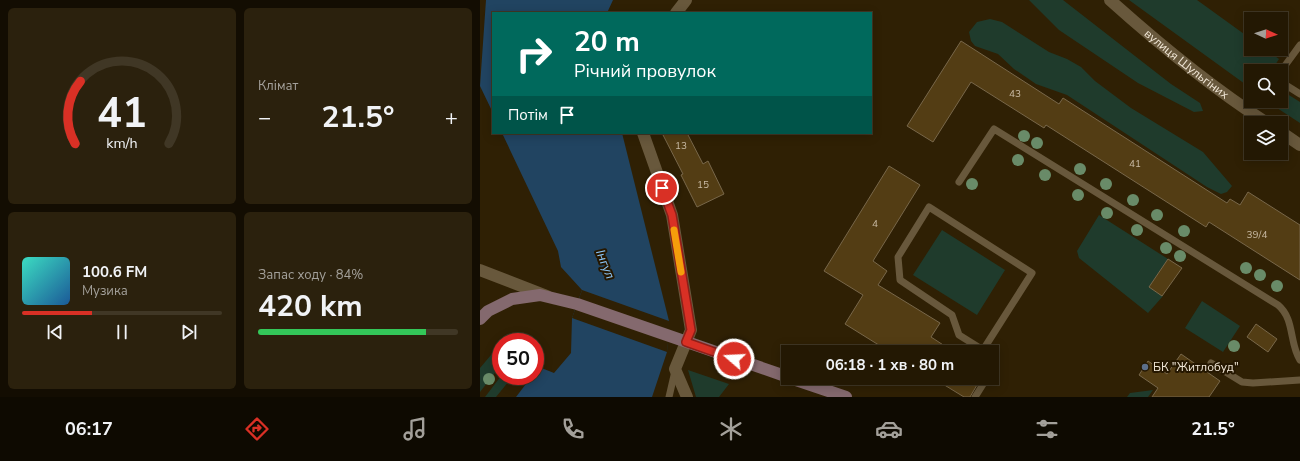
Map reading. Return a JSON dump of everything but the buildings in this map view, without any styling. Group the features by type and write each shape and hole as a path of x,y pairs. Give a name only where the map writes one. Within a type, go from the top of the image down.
{"main road":[{"path":"480,319 488,311 512,299 530,295 548,297 577,304 781,375"},
{"path":"810,385 846,397"}],"street":[{"path":"677,12 686,0"},
{"name":"вулиця Шульгіних","path":"1110,0 1141,28 1244,100"},
{"name":"вулиця Шульгіних","path":"1254,108 1261,116"},
{"path":"644,134 672,215 691,330 675,369 687,397"},
{"path":"1288,137 1300,145"},
{"path":"480,270 548,297"}],"lane":[{"path":"1286,64 1300,45"},
{"path":"1288,86 1300,94"},
{"path":"959,182 994,129 1278,305 1287,315 1294,349 1300,360"},
{"path":"929,207 1032,273 985,351 959,335 952,315 900,280 898,257 929,207"},
{"path":"1211,363 1242,382 1253,383 1300,380"},
{"path":"669,397 675,369"},
{"path":"975,397 983,385"}],"green space":[{"path":"1029,0 1063,0 1171,84 1200,103 1203,111 1194,112 1138,83 1059,30"},
{"path":"1129,0 1197,0 1244,34 1244,56 1275,56 1279,59 1276,64 1244,64 1244,83"},
{"path":"990,19 1002,22 1049,52 1067,59 1081,67 1095,81 1131,108 1203,152 1232,186 1227,192 1221,194 1207,187 1067,95 1036,84 1014,69 998,54 975,46 971,41 969,32 977,22"},
{"path":"1288,94 1300,102 1300,123 1277,108 1288,108"},
{"path":"1099,215 1168,259 1149,287 1163,296 1148,313 1079,258 1077,251"},
{"path":"942,230 1005,270 977,315 913,275"},
{"path":"1202,301 1240,326 1223,352 1185,328"},
{"path":"491,355 492,377 480,392 480,368"},
{"path":"688,370 729,384 719,397 696,397"},
{"path":"494,385 506,385 496,397 485,397"},
{"path":"1153,390 1148,397 1127,397 1130,393"}],"water":[{"path":"486,0 613,0 607,12 492,12 492,111 480,86"},
{"name":"Інгул","path":"502,134 622,134 669,321 667,352 652,397 516,397 525,385 544,385 544,369 554,373 571,353 572,318 582,290 561,267 558,251"}],"pier":[{"path":"582,290 669,321 667,352 572,318"}],"slow traffic":[{"path":"674,230 681,272"}],"place":[{"name":"БК \"Житлобуд\"","path":"1145,367"}],"route":[{"path":"662,188 672,215 691,330 686,342 734,359"}]}
